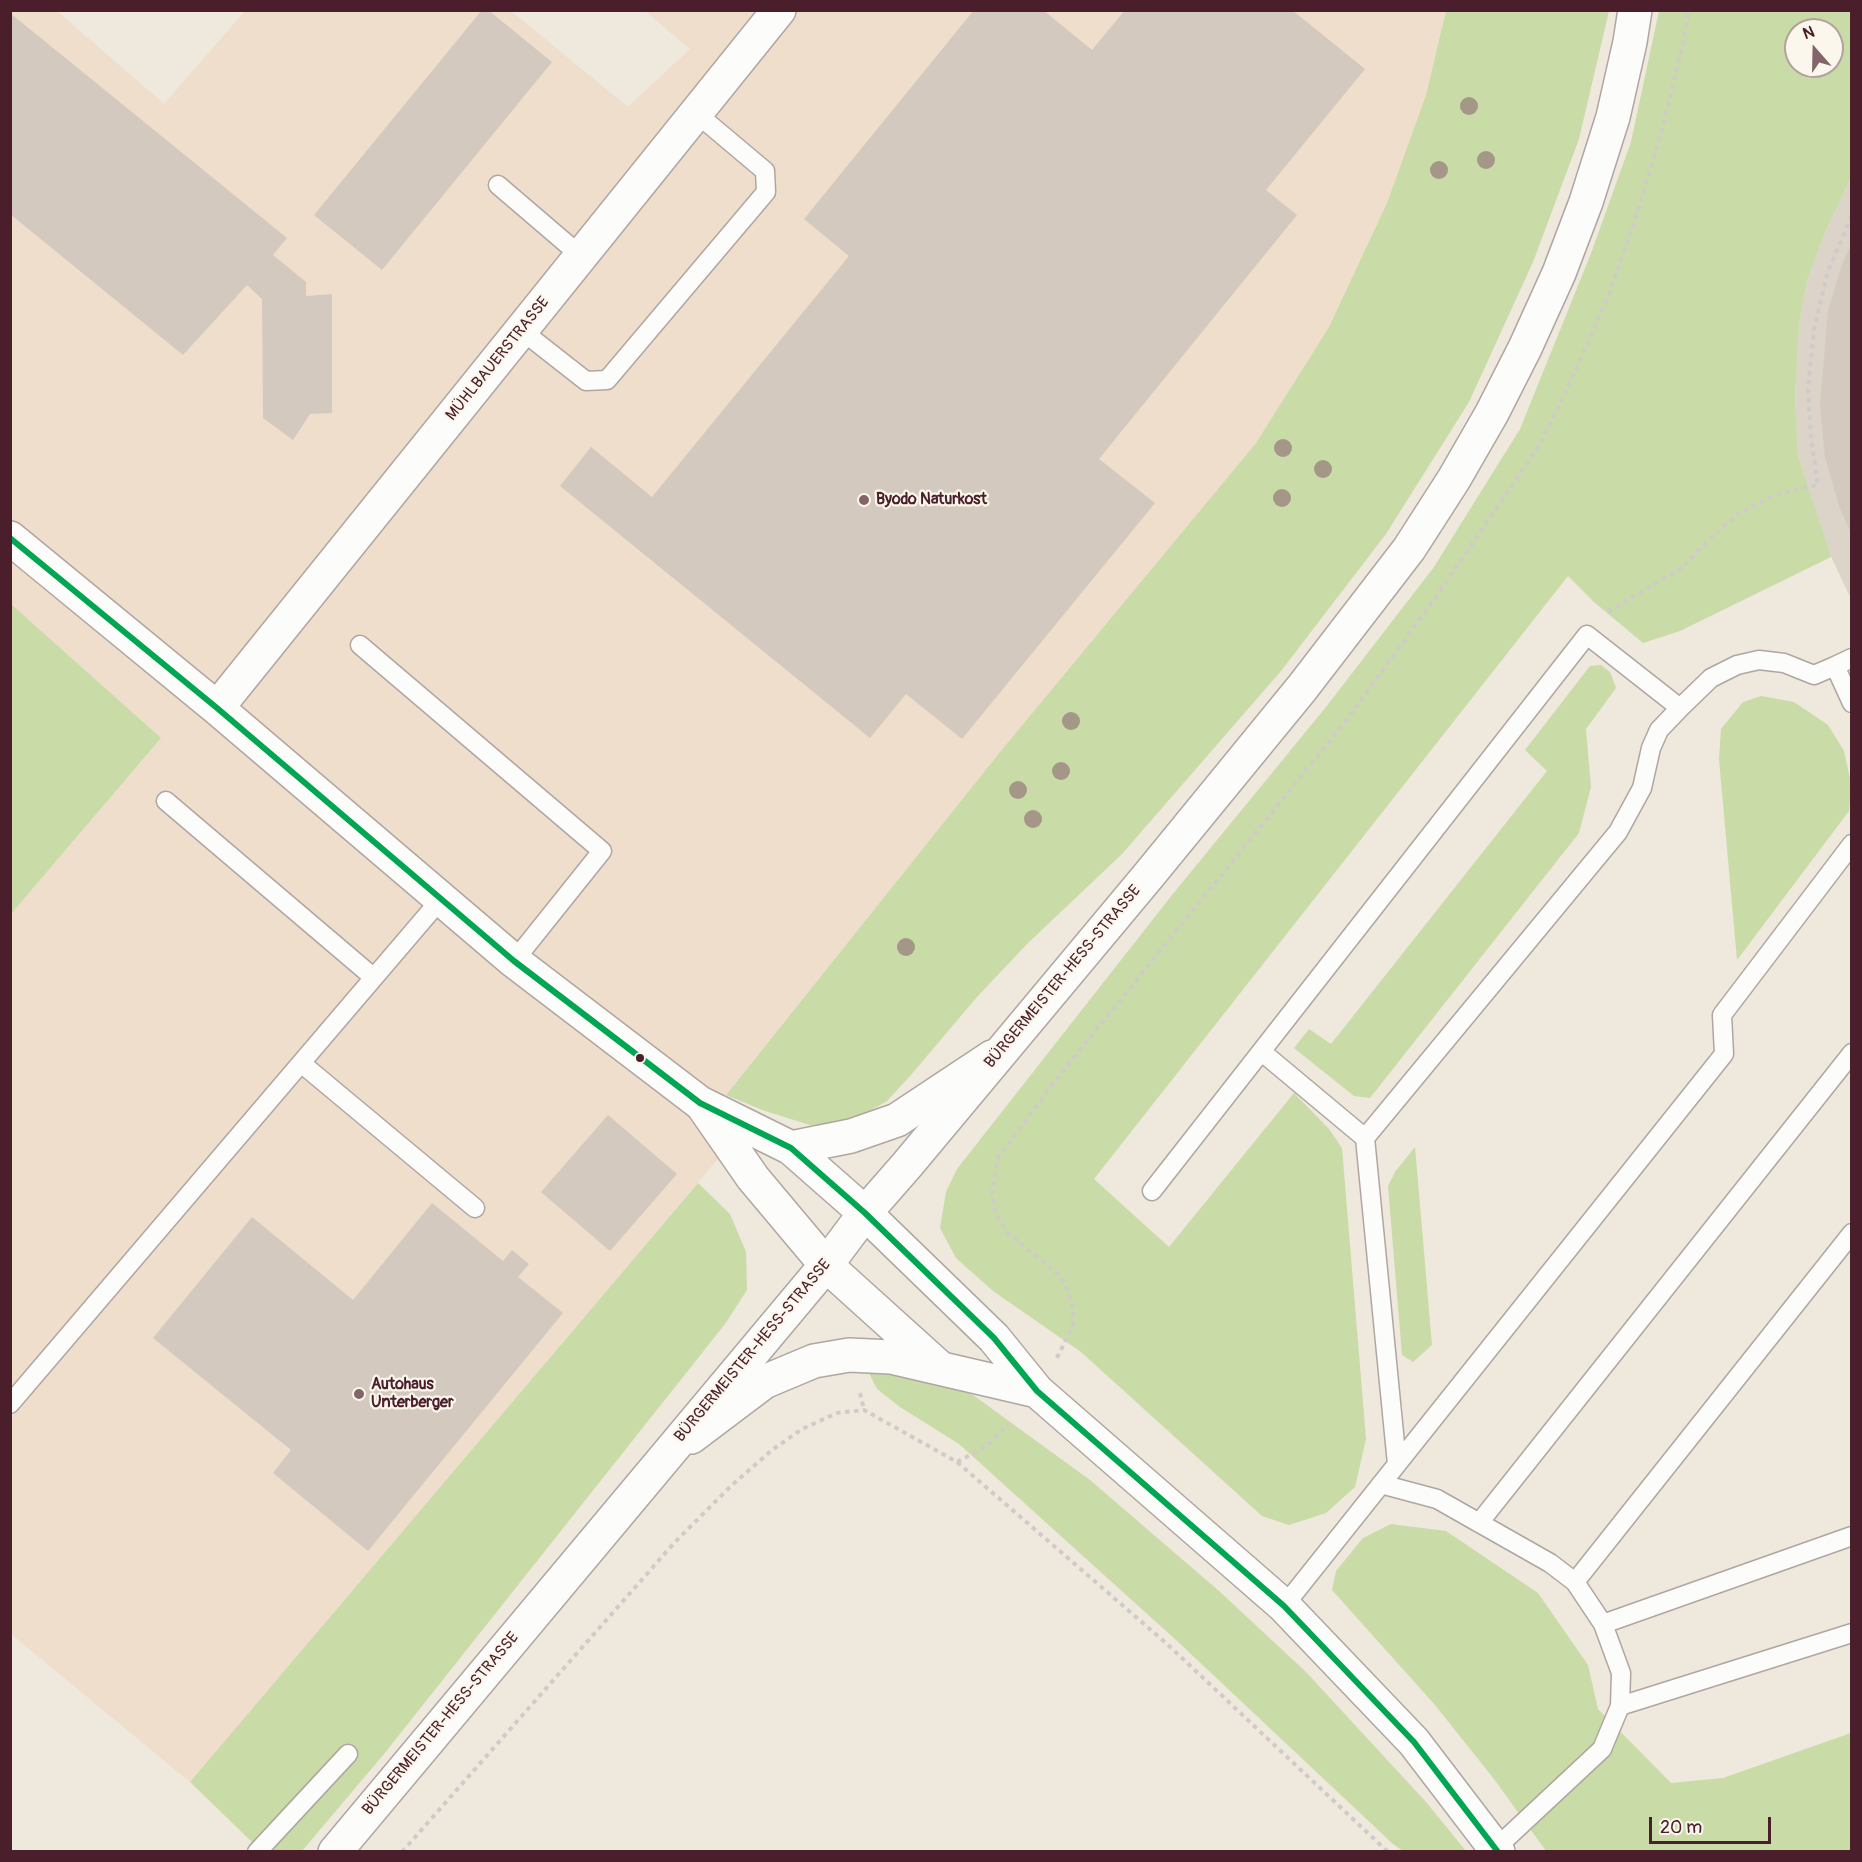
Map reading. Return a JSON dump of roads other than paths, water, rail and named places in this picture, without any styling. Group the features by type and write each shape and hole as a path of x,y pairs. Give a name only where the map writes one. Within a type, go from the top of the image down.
{"street":[{"name":"MÜHLBAUERSTRASSE","path":"217,708 779,10"},
{"name":"BÜRGERMEISTER-HESS-STRASSE","path":"334,1851 826,1265 865,1213 908,1165 1156,866 1302,688 1409,549 1454,479 1491,413 1525,348 1559,273 1586,202 1612,117 1630,42 1635,10"},
{"path":"10,538 217,708 514,961 700,1102 791,1148 865,1213 994,1338 1037,1391 1284,1606 1414,1742 1497,1850"},
{"path":"791,1148 851,1136 897,1120 1001,1051"},
{"path":"700,1102 753,1178 826,1265 939,1367"},
{"path":"665,1456 764,1382 814,1361 849,1355 891,1357 1037,1391"}],"lane":[{"path":"521,330 586,381 607,380 766,192 765,171 696,113"},
{"path":"498,185 580,256"},
{"path":"1152,1191 1587,635 1680,708"},
{"path":"360,645 602,851 514,961"},
{"path":"1365,1138 1618,832 1642,788 1651,748 1659,730 1711,678 1737,665 1760,660 1784,663 1814,675 1843,662 1851,703"},
{"path":"166,801 373,977"},
{"path":"1284,1606 1724,1054 1722,1014 1851,844"},
{"path":"10,1404 441,899"},
{"path":"1262,1052 1365,1138 1397,1464"},
{"path":"1479,1522 1851,1053"},
{"path":"301,1063 475,1208"},
{"path":"1575,1582 1851,1233"},
{"path":"1381,1484 1437,1499 1550,1563 1575,1582 1603,1624 1621,1673 1620,1706 1602,1749 1497,1850"},
{"path":"1603,1624 1851,1536"},
{"path":"1620,1706 1851,1633"},
{"path":"257,1851 348,1754"}],"place":[{"name":"Byodo Naturkost","path":"864,500"},
{"name":"Autohaus Unterberger","path":"359,1394"}]}
